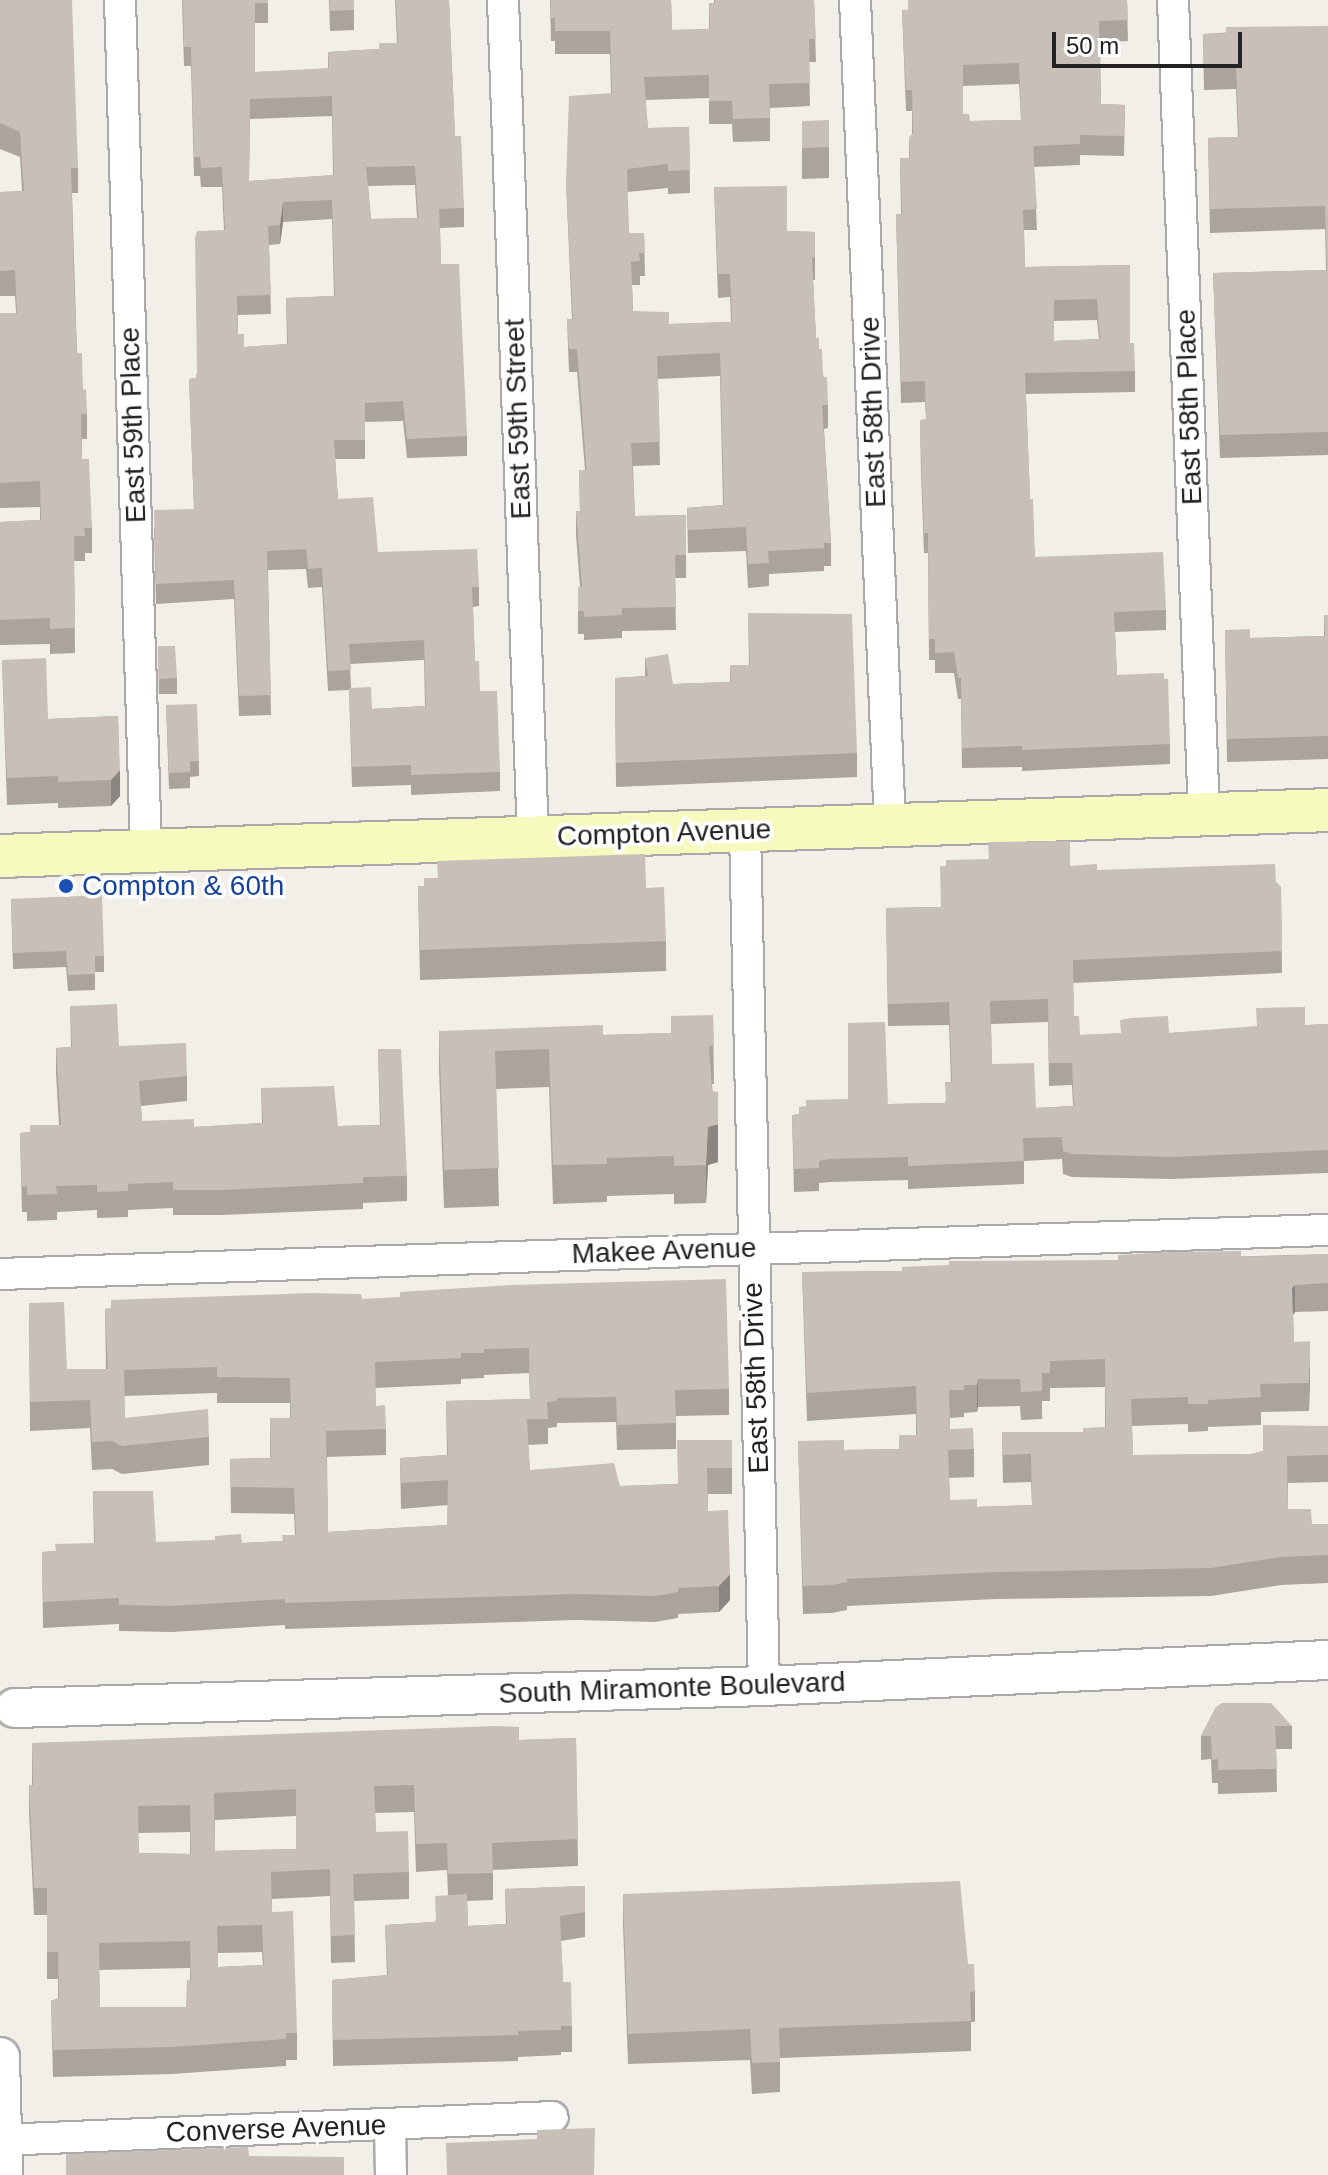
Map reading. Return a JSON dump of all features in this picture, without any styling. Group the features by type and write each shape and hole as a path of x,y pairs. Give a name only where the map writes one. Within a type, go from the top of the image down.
{"main road":[{"name":"Compton Avenue","path":"0,856 1328,810"}],"street":[{"name":"East 59th Place","path":"120,0 146,850"},
{"name":"East 59th Street","path":"503,0 533,837"},
{"name":"East 58th Drive","path":"855,0 890,825"},
{"name":"East 58th Place","path":"1173,0 1204,814"},
{"name":"East 58th Drive","path":"745,830 764,1686"},
{"name":"Makee Avenue","path":"0,1274 1328,1230"},
{"name":"South Miramonte Boulevard","path":"5,1708 764,1686 1328,1660"},
{"path":"0,2057 2,2152"},
{"name":"Converse Avenue","path":"2,2152 553,2117"},
{"path":"390,2125 391,2175"}],"building":[{"path":"0,0 72,0 78,168 71,168 74,280 77,353 82,353 83,390 86,389 87,414 81,414 82,459 89,459 92,528 84,528 85,536 74,536 75,628 50,629 50,618 0,620 0,522 41,520 40,481 0,483 0,313 17,313 15,270 0,271 0,192 24,191 20,132 0,123"},
{"path":"183,0 268,0 268,3 255,3 255,72 329,68 328,52 379,49 379,43 398,43 396,0 449,0 455,136 461,136 464,208 439,209 441,264 459,264 467,436 407,439 403,401 365,403 365,440 334,440 338,499 373,497 378,552 477,549 479,587 472,587 475,661 479,661 480,691 497,691 500,772 411,775 411,765 352,767 349,688 371,687 372,709 426,706 424,640 349,644 351,670 328,671 322,568 308,569 306,549 267,551 271,695 239,696 234,580 156,584 154,510 194,509 189,379 196,378 197,371 195,238 197,231 225,230 222,167 201,168 200,157 194,157 191,47 184,47","holes":["332,96 334,175 249,181 250,99","415,166 418,218 371,219 366,167","332,200 335,296 286,298 288,344 244,347 244,334 238,334 237,296 271,295 268,226 280,225 283,202"]},
{"path":"330,0 354,0 354,10 330,11"},
{"path":"551,0 671,0 672,30 710,29 709,3 715,3 715,0 814,0 816,39 809,39 810,83 769,84 770,118 733,119 732,101 709,101 709,75 644,77 648,128 689,127 690,170 668,171 668,164 627,169 629,233 644,233 645,253 639,253 640,261 631,262 633,311 669,312 669,324 732,322 730,274 718,274 714,187 787,186 787,231 815,232 815,257 812,257 816,338 819,337 819,349 822,349 823,377 827,377 828,405 822,405 831,543 824,543 824,548 768,551 769,563 748,564 746,527 688,530 687,508 724,505 720,353 657,356 660,442 631,443 635,516 686,515 686,555 675,555 676,607 622,608 622,615 584,617 584,611 578,611 578,587 582,587 576,511 580,511 579,470 586,470 586,462 577,349 569,349 567,319 573,319 566,182 569,96 612,93 610,31 555,31"},
{"path":"908,0 1127,0 1128,20 1099,21 1101,104 1125,105 1124,136 1080,135 1080,144 1033,146 1037,209 1023,210 1025,267 1130,265 1130,343 1134,343 1135,371 1025,373 1030,499 1033,499 1035,557 1163,552 1166,610 1114,612 1117,675 1164,673 1164,679 1168,679 1170,744 1022,750 1022,746 962,748 961,678 958,678 954,652 935,653 935,639 929,639 928,533 924,533 920,420 926,419 925,381 901,382 896,214 902,214 900,158 910,158 909,138 913,133 912,90 906,90 902,10 908,10","holes":["1019,63 1021,120 970,121 969,114 963,114 963,65","1097,299 1100,339 1054,341 1054,300"]},
{"path":"1328,26 1328,432 1220,435 1213,273 1327,270 1325,206 1210,209 1208,138 1239,137 1236,66 1204,67 1203,34 1226,33 1226,27"},
{"path":"829,120 829,147 802,148 802,121"},
{"path":"748,613 852,614 857,753 616,763 615,678 648,676 645,658 668,654 673,684 731,682 730,665 750,665"},
{"path":"1324,615 1328,615 1328,736 1227,739 1225,630 1250,629 1250,638 1325,636"},
{"path":"158,646 175,646 177,678 159,679"},
{"path":"46,658 48,719 118,716 120,770 111,780 58,782 58,776 7,778 2,660"},
{"path":"197,704 199,761 190,761 190,772 169,773 166,705"},
{"path":"1070,841 1070,866 1097,864 1097,870 1275,864 1276,882 1281,887 1282,951 1073,960 1074,1016 1079,1016 1080,1035 1121,1033 1120,1020 1168,1016 1169,1033 1257,1026 1256,1008 1305,1007 1305,1025 1328,1024 1328,1150 1172,1157 1072,1154 1063,1151 1062,1137 1023,1138 1024,1161 908,1166 908,1157 830,1159 819,1161 819,1168 794,1169 792,1115 799,1115 799,1107 806,1106 806,1100 848,1099 848,1023 885,1022 888,1104 946,1103 945,1082 952,1082 949,1002 888,1004 886,908 941,907 940,866 946,866 946,860 989,859 988,842","holes":["1048,999 1049,1063 1072,1063 1074,1106 1036,1108 1034,1063 992,1064 990,1001"]},
{"path":"645,854 646,888 664,887 666,941 420,950 418,886 424,886 424,878 438,878 437,861"},
{"path":"102,895 104,956 95,956 95,974 68,975 66,951 13,953 11,899"},
{"path":"117,1004 119,1046 186,1043 187,1076 139,1081 142,1121 194,1119 194,1127 263,1123 261,1088 334,1086 338,1126 381,1125 378,1049 401,1049 407,1176 363,1177 363,1183 222,1190 173,1190 173,1182 128,1184 128,1191 97,1192 97,1185 56,1186 57,1194 27,1195 27,1186 22,1187 20,1133 30,1132 30,1125 61,1125 56,1048 72,1047 70,1006"},
{"path":"713,1015 714,1046 709,1046 712,1091 718,1092 718,1124 708,1127 706,1165 674,1166 674,1156 607,1158 607,1164 553,1165 549,1049 495,1051 499,1168 444,1170 439,1031 603,1025 603,1035 671,1033 671,1016"},
{"path":"1241,1251 1241,1257 1328,1254 1328,1283 1295,1285 1292,1288 1294,1342 1310,1341 1309,1383 1260,1384 1261,1397 1208,1400 1208,1404 1188,1404 1188,1397 1131,1399 1133,1455 1251,1454 1263,1451 1263,1425 1328,1426 1328,1455 1287,1456 1288,1509 1311,1509 1312,1524 1328,1524 1328,1555 1281,1557 1211,1568 996,1572 847,1579 847,1582 832,1585 803,1586 798,1441 844,1440 844,1450 899,1449 899,1435 917,1435 916,1386 807,1393 802,1272 902,1271 902,1267 949,1265 949,1261 1118,1260 1118,1255","holes":["1105,1359 1106,1427 1083,1428 1083,1432 1002,1432 1003,1455 1031,1454 1032,1505 977,1507 977,1499 950,1500 948,1450 974,1449 973,1428 950,1429 949,1390 964,1390 964,1385 977,1385 978,1379 1020,1379 1021,1392 1042,1391 1042,1373 1050,1373 1050,1361"]},
{"path":"726,1279 729,1389 675,1390 676,1423 617,1425 616,1397 557,1398 557,1401 547,1402 548,1419 527,1419 530,1470 614,1463 620,1486 678,1484 677,1440 732,1440 732,1468 707,1468 708,1511 728,1510 730,1574 719,1586 678,1588 678,1592 655,1596 576,1594 285,1603 285,1599 172,1606 119,1605 119,1598 43,1602 42,1552 56,1551 55,1544 95,1543 93,1491 153,1491 156,1542 215,1540 215,1536 241,1534 242,1543 283,1541 282,1535 296,1535 294,1488 231,1487 230,1459 271,1458 270,1418 291,1418 290,1378 217,1377 217,1367 108,1369 105,1309 111,1308 111,1300 310,1293 361,1294 362,1299 400,1297 400,1292 512,1285","holes":["529,1348 530,1399 446,1401 448,1455 400,1458 401,1483 448,1480 447,1525 328,1532 326,1431 386,1429 385,1405 376,1406 375,1362 461,1358 461,1353 484,1353 484,1349"]},
{"path":"64,1302 67,1369 124,1369 125,1418 208,1409 209,1437 122,1446 112,1441 92,1442 90,1400 30,1402 29,1303"},
{"path":"1222,1703 1271,1703 1292,1726 1275,1726 1277,1769 1218,1770 1218,1759 1212,1760 1211,1736 1201,1736 1216,1707"},
{"path":"519,1727 519,1740 576,1738 578,1839 492,1843 493,1873 448,1874 447,1843 416,1844 414,1785 374,1786 376,1832 408,1831 409,1872 353,1874 355,1935 331,1936 330,1869 271,1872 272,1912 293,1911 297,2033 286,2033 286,2039 172,2047 53,2050 51,2001 59,1998 58,1952 47,1952 47,1888 34,1888 29,1785 33,1785 32,1743","holes":["296,1789 296,1849 215,1851 214,1793","190,1805 191,1854 139,1853 138,1806","262,1925 264,1965 218,1967 217,1926","190,1941 191,1980 187,1980 186,2007 100,2007 99,1943"]},
{"path":"960,1881 968,1964 974,1964 975,1991 970,1992 971,2021 779,2028 780,2062 752,2063 750,2029 628,2034 623,1894"},
{"path":"585,1886 585,1912 560,1916 563,1982 571,1982 572,2026 561,2026 561,2030 518,2031 518,2035 333,2040 332,1980 388,1975 385,1925 436,1922 435,1896 467,1894 468,1926 507,1924 505,1889"},
{"path":"595,2128 594,2175 447,2175 446,2143 537,2139 537,2130"},
{"path":"248,2147 249,2156 344,2157 344,2175 66,2175 66,2154"}],"place":[{"name":"Compton & 60th","path":"66,886"}]}
